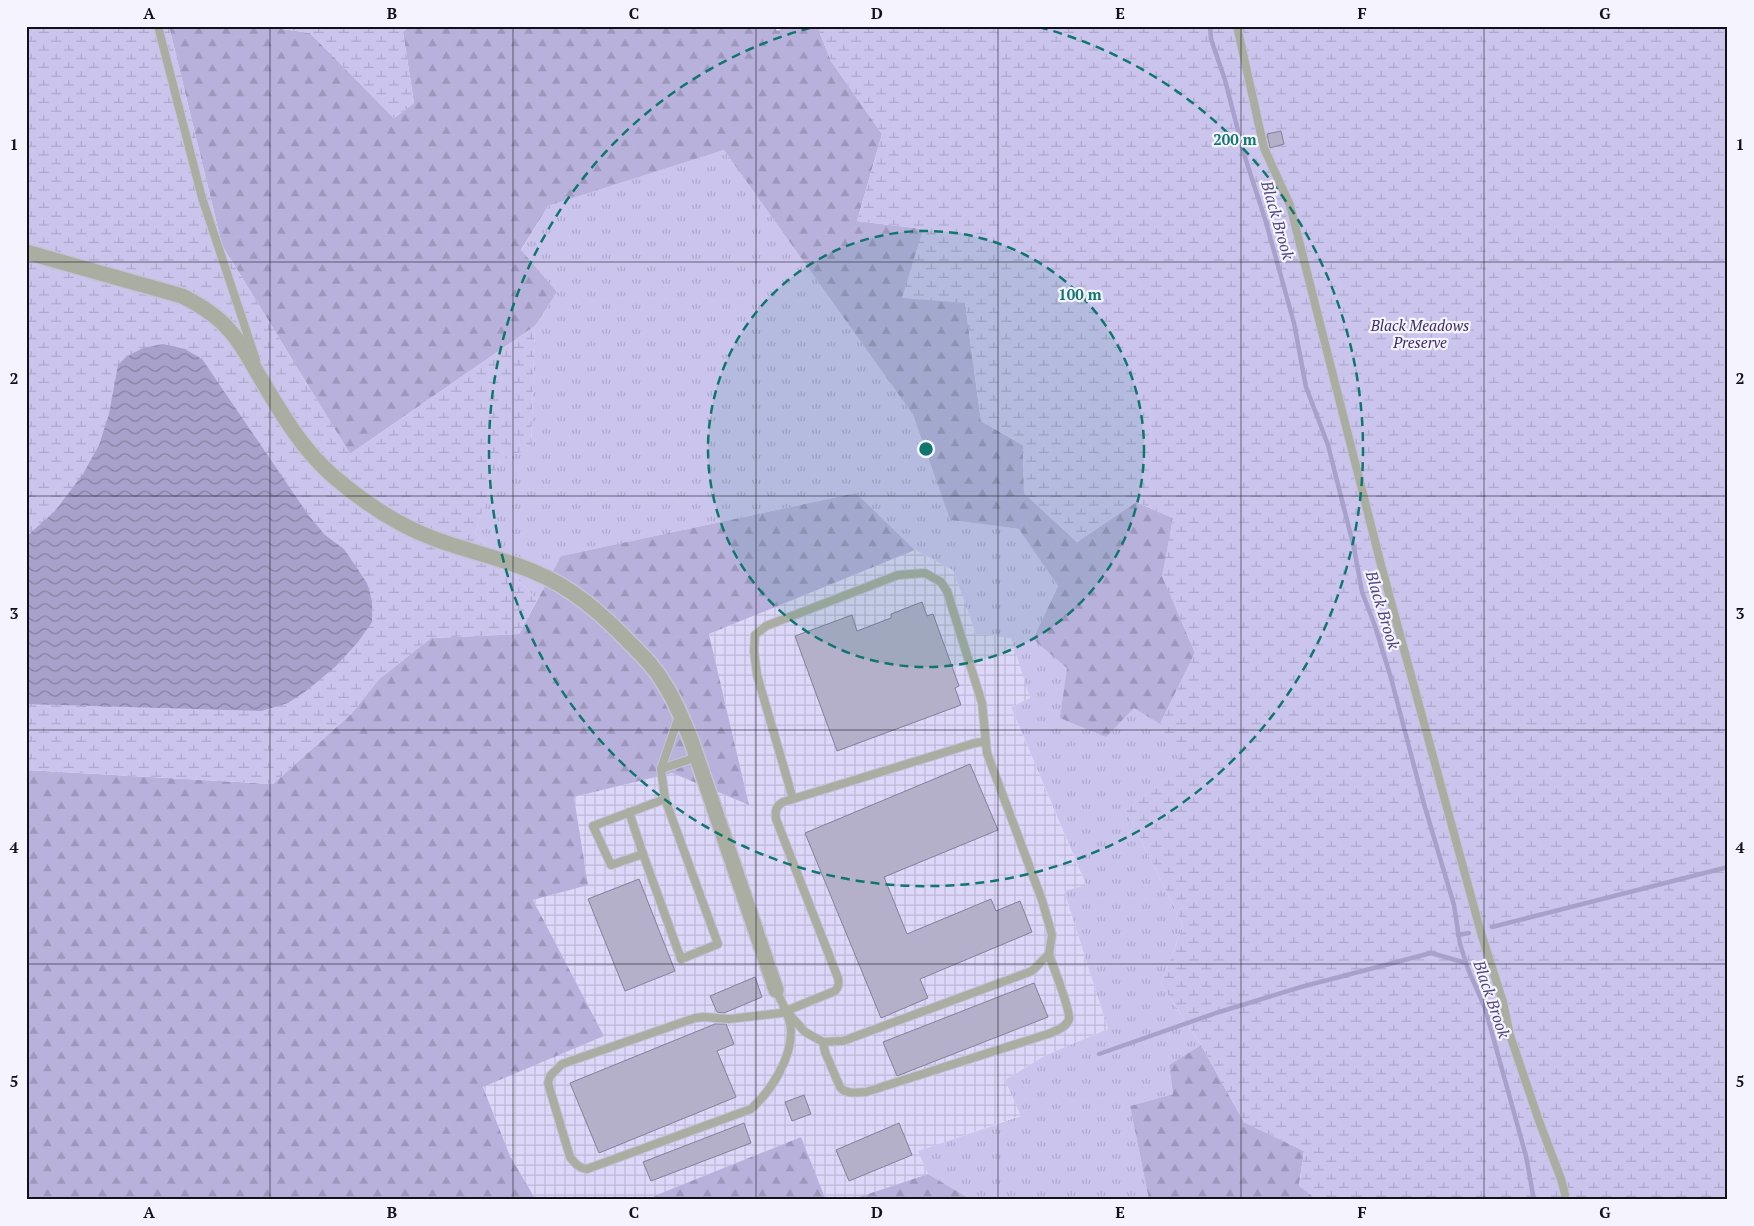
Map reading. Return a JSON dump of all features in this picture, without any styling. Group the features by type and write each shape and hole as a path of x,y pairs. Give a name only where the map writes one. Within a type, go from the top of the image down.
{"street":[{"path":"26,252 182,296 200,305 230,330 242,346 286,421 308,450 331,474 354,493 378,511 407,527 435,539 532,570 562,585 609,621 651,664 665,683 680,714 697,758 776,990"}],"lane":[{"path":"158,26 202,198 265,386"},
{"path":"1237,26 1264,148 1290,205 1380,560 1476,914 1503,1002 1510,1035 1539,1120 1562,1179 1564,1200"},
{"path":"793,799 757,675 754,651 755,635 766,626 898,575 925,573 941,582 947,591 982,704 987,753 1047,917 1052,935 1048,954 1069,1019 1066,1025 1051,1033 866,1092 851,1093 843,1091 825,1052 823,1042"},
{"path":"629,812 682,959 718,944 664,799 662,769 680,714"},
{"path":"776,990 787,1012 791,1030 787,1052 773,1083 760,1101 751,1109 587,1169 581,1168 570,1157 548,1083 550,1076 562,1064 695,1018 729,1019 787,1012 835,991 839,985 838,978 776,819 775,812 778,805 975,743 982,742 986,744"},
{"path":"662,769 697,758"},
{"path":"643,854 610,865 593,826 664,799"},
{"path":"787,1012 805,1032 823,1042 843,1041 1032,971 1048,954"}],"shaded area":[{"path":"915,550 953,570 976,634 1011,637 1031,698 1011,707 1086,886 1064,891 1108,1029 1046,1055 1005,1080 1022,1115 919,1151 928,1174 850,1200 826,1200 801,1137 654,1196 655,1200 536,1200 510,1156 483,1086 604,1036 533,900 588,884 574,797 672,773 749,805 709,634"}],"green space":[{"path":"26,26 169,26 222,245 350,454 535,326 531,447 499,462 475,533 537,600 519,634 431,638 379,679 352,713 273,784 26,770"},
{"path":"169,26 261,26 310,33 394,118 414,103 403,32 410,26 774,26 777,31 788,26 817,26 831,61 882,134 857,221 923,229 965,302 981,421 1023,445 1024,493 1077,542 1136,502 1173,518 1163,576 1195,653 1160,724 1134,708 1106,737 1060,718 1067,668 1033,639 1058,586 1019,529 950,520 913,415 724,150 548,206 521,250 557,292 535,326 350,454 222,245"},
{"path":"261,26 410,26 403,32 414,103 394,118 310,33"},
{"name":"Black Meadows Preserve","path":"817,26 1728,26 1728,1200 1317,1200 1299,1186 1304,1151 1244,1122 1201,1045 1161,984 1183,925 1126,810 1182,766 1160,724 1195,653 1162,576 1173,518 1136,502 1077,542 1024,493 1023,445 981,421 965,303 902,298 923,229 857,221 882,134 831,61"},
{"path":"724,150 913,415 950,520 1020,529 1058,586 1033,639 1160,724 1183,766 1126,810 1183,925 1161,984 1201,1045 1169,1065 1173,1094 1130,1106 1149,1200 972,1200 928,1174 918,1151 1021,1116 1005,1080 1046,1055 1108,1029 1064,891 1086,885 1011,707 1030,698 1011,638 976,634 953,570 915,550 856,493 561,556 537,600 475,533 499,462 531,446 535,326 557,292 521,251 548,206"},
{"path":"856,493 915,550 709,634 749,805 672,773 574,797 588,885 533,900 604,1036 483,1087 510,1156 536,1200 26,1200 26,770 273,784 352,713 379,679 431,638 519,634 561,556"},
{"path":"1201,1045 1244,1122 1304,1151 1299,1185 1317,1200 1149,1200 1130,1106 1173,1094 1169,1065"},
{"path":"801,1137 826,1200 655,1200 654,1196"},
{"path":"928,1174 972,1200 850,1200"}],"water":[{"path":"163,344 185,349 202,359 309,516 325,535 344,549 367,583 372,601 372,622 358,642 335,667 306,691 288,703 261,711 26,704 26,537 55,511 83,474 99,445 109,414 118,365 126,357 143,348"}],"building":[{"path":"1281,131 1284,144 1270,148 1267,134"},
{"path":"922,602 927,616 933,614 959,686 955,688 961,705 837,751 795,636 852,615 857,631 891,618 891,614"},
{"path":"970,764 998,830 884,877 907,934 991,899 996,911 1020,901 1032,932 920,979 928,998 881,1018 805,833"},
{"path":"639,879 675,971 625,991 588,899"},
{"path":"755,977 762,997 724,1013 717,1012 710,996"},
{"path":"1034,983 1048,1017 897,1076 883,1042"},
{"path":"715,1024 726,1024 734,1044 717,1051 736,1097 599,1153 570,1083"},
{"path":"804,1095 811,1114 792,1121 785,1102"},
{"path":"744,1123 751,1143 651,1181 643,1162"},
{"path":"899,1123 912,1155 849,1181 836,1150"}],"waterway":[{"name":"Black Brook","path":"1210,26 1211,39 1225,80 1244,154 1265,219 1294,323 1306,387 1328,445 1354,548 1362,592 1391,678 1424,804 1454,905 1460,944 1468,969 1485,1008 1526,1156 1534,1200"},
{"path":"1492,927 1728,867"},
{"path":"1458,935 1469,933"},
{"path":"1099,1054 1216,1013 1301,987 1431,953 1466,963"}]}
